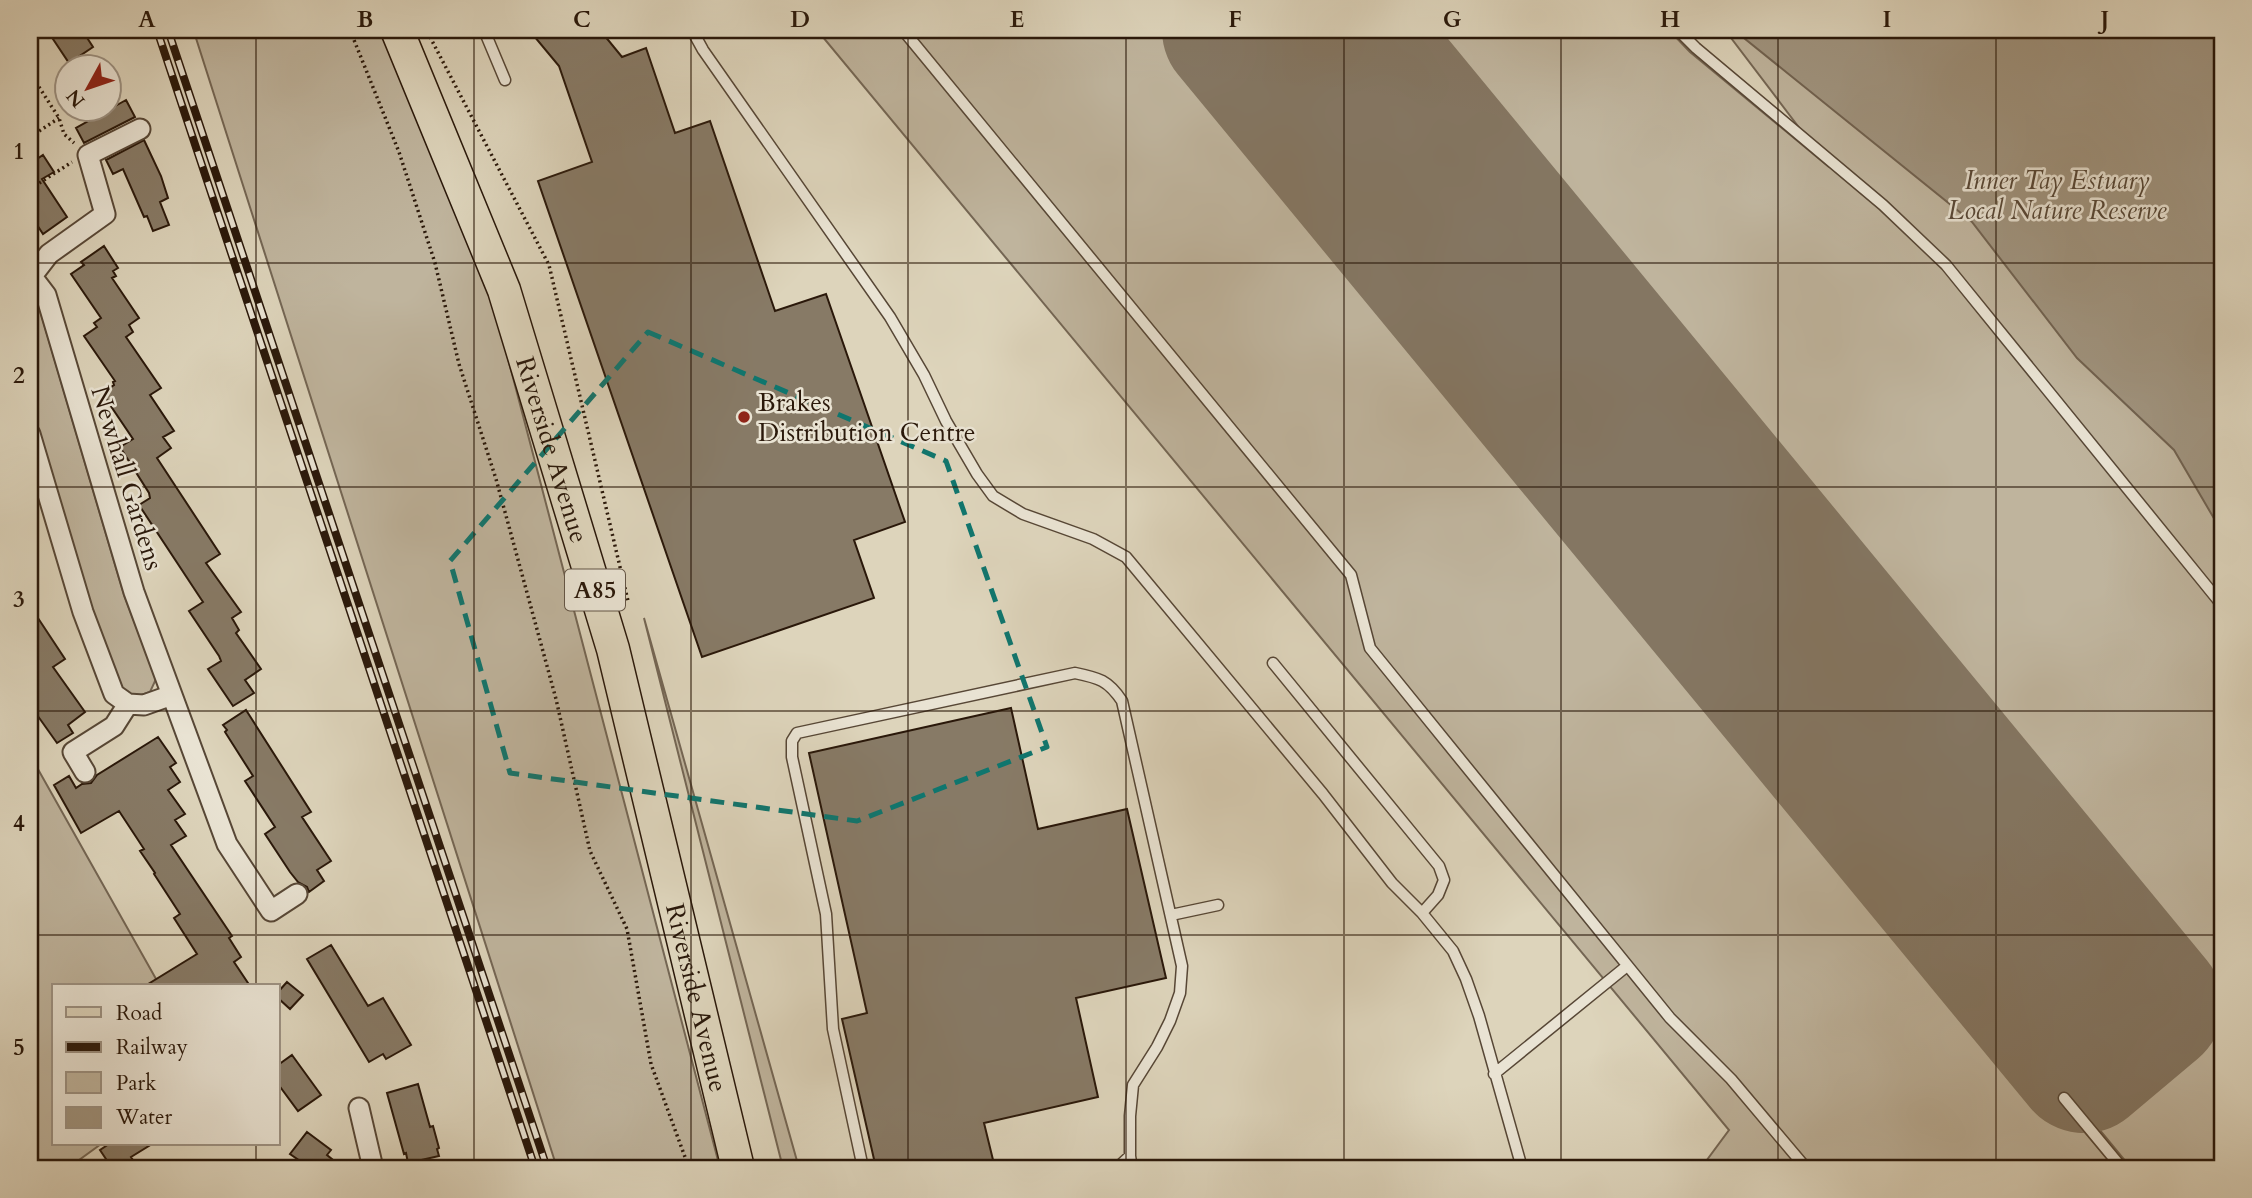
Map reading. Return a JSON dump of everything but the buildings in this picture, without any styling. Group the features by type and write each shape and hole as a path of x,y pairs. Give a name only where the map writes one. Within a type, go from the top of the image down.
{"main road":[{"name":"Riverside Avenue","path":"397,30 504,290 613,649 738,1168"}],"street":[{"path":"88,155 140,129"},
{"name":"Newhall Gardens","path":"88,155 105,214 49,254 31,275 46,295 134,592 226,844 271,911 297,894"},
{"path":"30,434 83,612 114,694 128,704 144,705 172,695"},
{"path":"85,772 73,752 114,726 128,704"},
{"path":"359,1108 373,1168"}],"lane":[{"path":"484,30 505,80"},
{"path":"692,30 703,50 890,317 924,375 946,421 993,496 1023,514 1093,539 1126,557 1323,794 1392,883 1422,913 1452,951 1466,979 1522,1168"},
{"path":"904,30 1351,575 1370,648 1670,1018 1731,1079 1806,1168"},
{"path":"1678,30 1883,205 1945,265 2222,605"},
{"path":"1273,663 1439,866 1444,880 1438,895 1422,913"},
{"path":"863,1168 833,1030 826,914 792,757 792,741 797,733 1075,673 1095,677 1112,685 1122,701 1182,966 1180,993 1157,1047 1133,1085 1130,1116 1132,1168"},
{"path":"1171,915 1218,905"},
{"path":"1494,1074 1627,966"},
{"path":"2064,1098 2122,1168"},
{"path":"1117,1168 1130,1156"}],"path":[{"path":"351,30 399,152 435,263 459,364 496,480 556,699 590,851 627,929 651,1064 689,1168"},
{"path":"30,74 52,107"},
{"path":"30,84 35,81"},
{"path":"30,137 53,122"},
{"path":"30,189 64,166 88,155 64,134 60,122"}],"highlighted area":[{"path":"648,332 946,461 1047,747 857,821 510,773 450,561"}],"green space":[{"path":"200,30 383,30 489,286 720,1168 557,1168 195,35"},
{"path":"817,30 1230,30 1425,265 1421,309 1479,378 1498,364 1506,365 1511,370 1980,931 1972,998 2115,1168 1701,1168 1729,1130"},
{"path":"1358,30 1669,30 1690,52 1829,167 1725,30 2222,30 2222,1168 2131,1168 2070,1094 2167,1013"},
{"path":"30,291 36,297 124,595 156,679 150,692 135,697 120,689 90,609 30,403"},
{"path":"644,618 799,1168 783,1168"},
{"path":"30,755 159,984 52,984 52,1146 98,1146 68,1168 30,1168"}],"water":[{"name":"Inner Tay Estuary Local Nature Reserve","path":"1734,30 2222,30 2222,528 2174,450 2077,358 1972,222"}],"runway":[{"path":"1232,30 2084,1063 2153,1005 1350,30"}],"railway":[{"path":"157,30 535,1168"},
{"path":"168,30 547,1168"}],"place":[{"name":"Brakes Distribution Centre","path":"744,417"}]}
